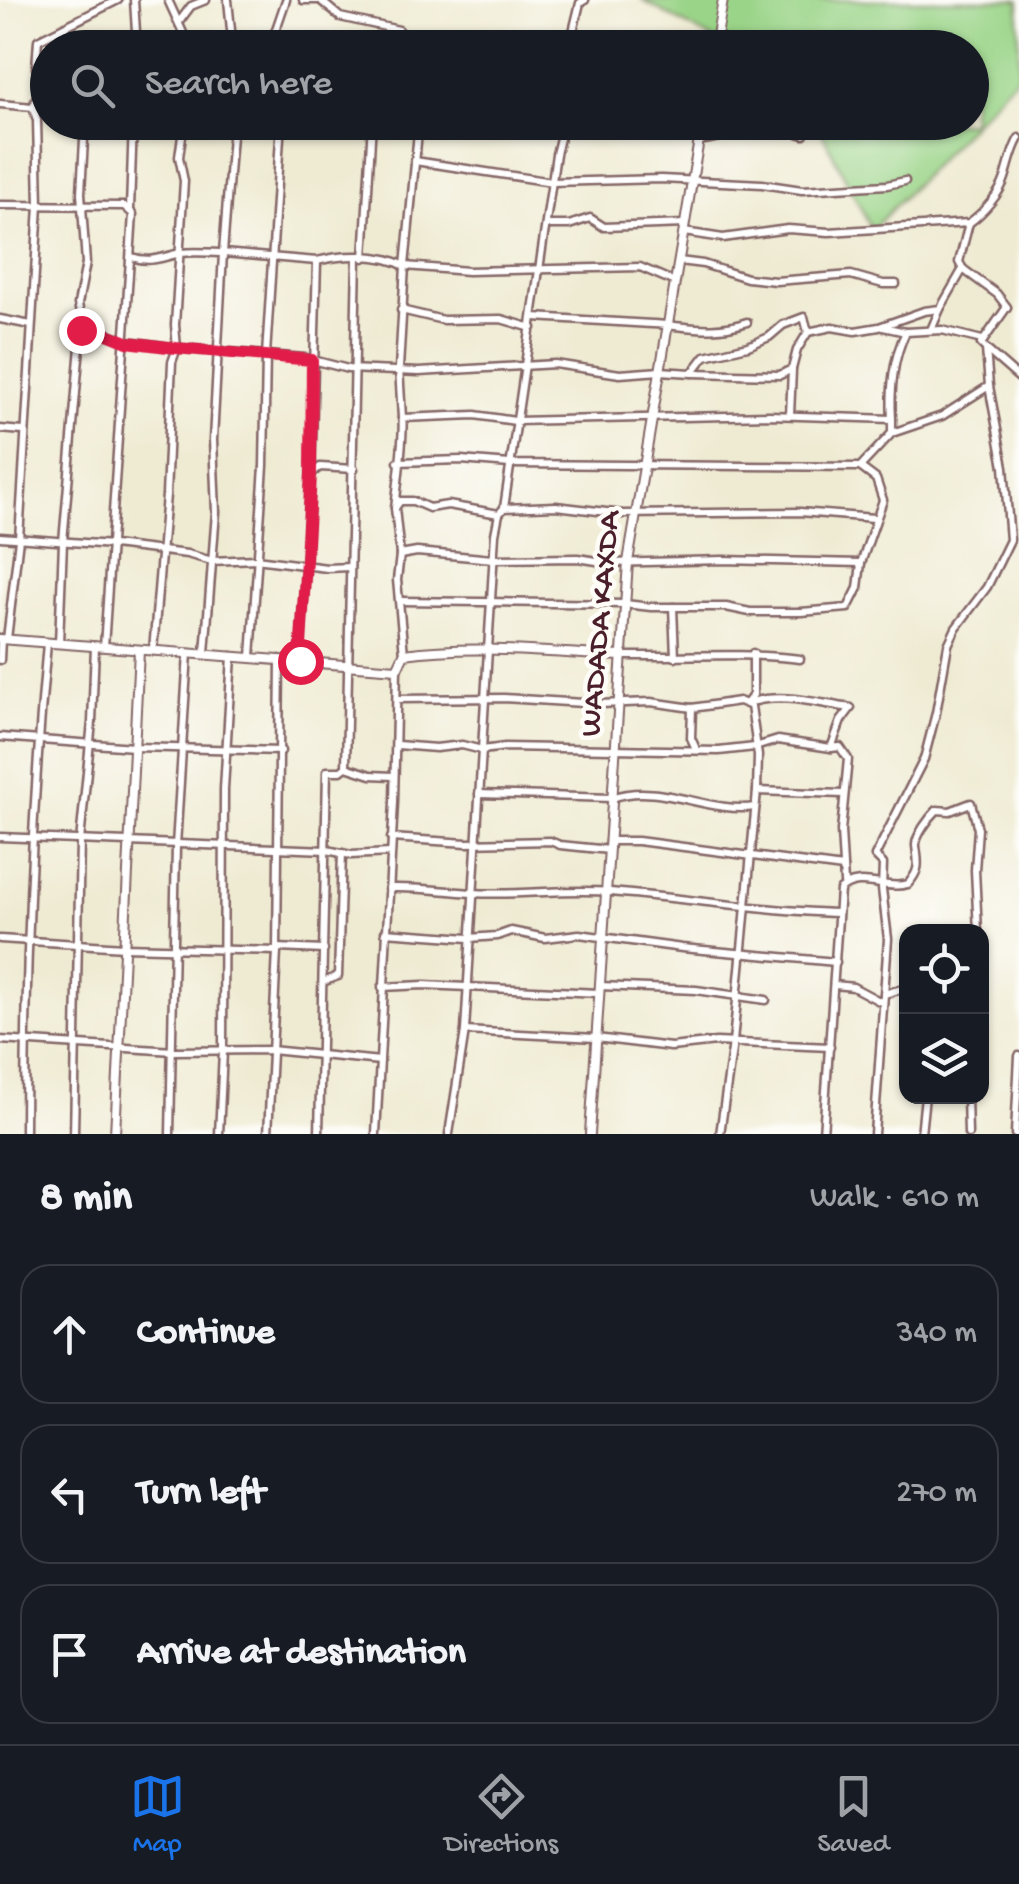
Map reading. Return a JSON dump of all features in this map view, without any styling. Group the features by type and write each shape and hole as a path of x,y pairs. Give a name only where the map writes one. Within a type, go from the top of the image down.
{"street":[{"path":"58,30 118,0"},
{"path":"134,0 136,30"},
{"path":"168,0 181,30"},
{"path":"179,22 191,6 206,0"},
{"path":"228,0 231,30"},
{"path":"276,30 286,0"},
{"path":"303,0 320,0 340,17 399,30"},
{"path":"573,30 580,3 585,0"},
{"path":"718,30 723,0"},
{"path":"0,104 30,107"},
{"path":"546,224 570,224 590,218 604,227 684,228 724,238 788,229 829,232 969,224 1004,181 1010,154 1019,138"},
{"path":"0,660 18,540 39,204 37,140"},
{"path":"59,644 63,542 81,330 78,304 86,264 81,193 83,140"},
{"path":"74,1134 80,841 113,545 135,224 130,208 132,140"},
{"path":"153,651 176,348 184,181 179,157 181,140"},
{"path":"206,653 216,512 213,440 232,140"},
{"path":"251,657 279,140"},
{"path":"319,1134 327,771 346,767 356,369 371,140"},
{"path":"376,1134 397,668 404,654 396,508 404,426 399,372 400,310 417,140"},
{"path":"450,1134 465,1031 493,559 515,420 528,366 560,140"},
{"path":"699,141 704,140"},
{"name":"WADADA KAXDA","path":"590,1134 628,562 699,141"},
{"path":"415,161 552,182 622,178 762,184 802,190 887,186 905,181"},
{"path":"0,205 130,208"},
{"path":"969,224 959,262 998,294 1007,307 981,344 1019,378"},
{"path":"132,257 142,260 223,253 317,261 330,257 391,258 405,266 539,271 640,267 675,282"},
{"path":"300,661 311,474 317,261"},
{"path":"679,261 747,278 776,281 851,275 896,284"},
{"path":"931,330 963,269"},
{"path":"808,332 832,327 856,331 879,327 940,309"},
{"path":"400,310 443,320 501,318 532,328"},
{"path":"534,317 706,331 748,322"},
{"path":"692,373 706,356 748,346 804,317 808,332 792,369 790,415"},
{"path":"0,319 31,324"},
{"path":"879,327 906,332 931,330 982,340"},
{"path":"81,330 100,331 127,342 399,372 568,365 620,374 660,370 780,375 792,369"},
{"path":"892,433 891,386 906,332"},
{"path":"874,1134 888,939 882,864 875,856 924,759 948,645 956,628 988,587 1010,540 1004,467 986,349"},
{"path":"860,467 892,433 942,416 989,386"},
{"path":"402,418 790,415 892,419"},
{"path":"0,429 23,431"},
{"path":"398,462 860,467 876,479 883,500 861,563 858,588 848,608 750,612 701,605 400,601"},
{"path":"311,474 320,467 354,468"},
{"path":"396,508 400,501 412,501 428,508 448,505 502,511 556,506 636,513 800,512 874,518"},
{"path":"0,537 113,545 200,556 212,561 256,559 350,567"},
{"path":"400,555 417,552 493,559 861,563"},
{"path":"672,606 676,658"},
{"path":"3,639 397,668"},
{"path":"25,1134 28,941 38,739 48,642"},
{"path":"114,1134 138,650"},
{"path":"404,654 488,650 676,658 753,654 800,658"},
{"path":"170,1134 176,846 188,653"},
{"path":"747,703 754,685 753,654"},
{"path":"220,1134 226,750 232,656"},
{"path":"268,1134 277,949 280,659"},
{"path":"398,698 650,702 692,708 796,697 851,708 841,722 832,748"},
{"path":"720,1134 734,1042 757,791 754,711 747,703"},
{"path":"692,708 690,738 696,750"},
{"path":"0,737 134,747 282,751"},
{"path":"396,745 436,748 462,744 482,750 696,750 755,747 778,740 840,747 848,759 843,794 846,884"},
{"path":"346,767 371,776 393,776"},
{"path":"757,791 843,794"},
{"path":"478,794 612,798 624,793 700,800 711,806 754,807"},
{"path":"823,1134 840,890 846,884 901,886 916,874 920,856 916,842 937,810 950,811 971,803 978,829 978,924"},
{"path":"0,837 129,845 390,852"},
{"path":"391,838 550,840 560,845 609,846 638,842 843,868"},
{"path":"323,982 338,976 342,853"},
{"path":"390,888 432,887 474,893 606,891 838,914"},
{"path":"385,932 469,938 511,931 545,938 572,934 836,962"},
{"path":"0,938 124,947 324,950"},
{"path":"835,985 853,987 873,1001 899,991"},
{"path":"382,987 737,994 766,1000"},
{"path":"465,1031 596,1038 671,1048 734,1042 830,1047"},
{"path":"0,1040 174,1051 271,1050 380,1061"},
{"path":"1015,1134 1019,1056"},
{"path":"921,1134 924,1104"},
{"path":"967,1104 968,1134"}],"green space":[{"path":"642,0 1019,0 1019,74 989,106 989,30 696,30"},
{"path":"826,140 957,140 872,230"}],"route":[{"path":"81,330 100,331 127,342 312,360 311,474 300,661"}]}
